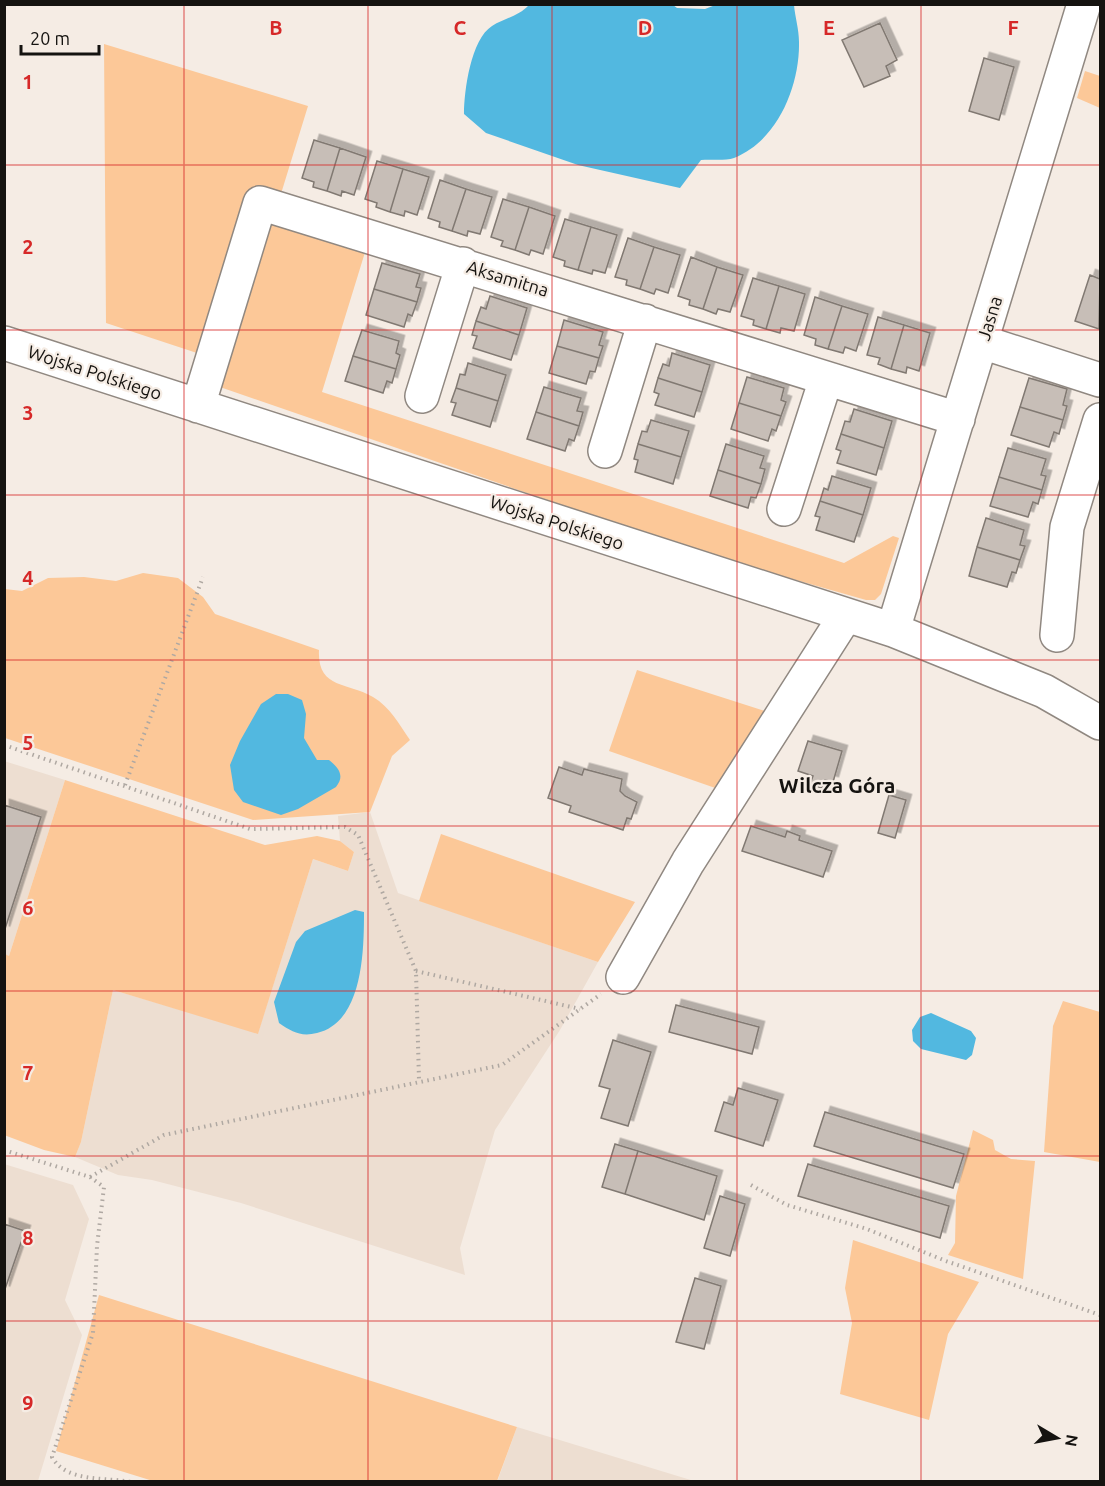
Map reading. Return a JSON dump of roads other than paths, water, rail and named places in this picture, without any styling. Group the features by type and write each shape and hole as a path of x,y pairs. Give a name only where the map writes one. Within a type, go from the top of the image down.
{"street":[{"name":"Jasna","path":"893,630 1084,4"},
{"name":"Aksamitna","path":"198,405 260,203 463,264 958,420"},
{"path":"422,396 463,264"},
{"path":"605,451 645,321"},
{"path":"982,342 1101,380"},
{"name":"Wojska Polskiego","path":"4,343 893,630 1044,691 1101,723"},
{"path":"784,509 826,379"},
{"path":"1057,635 1067,527 1101,420"},
{"path":"623,977 688,862 846,615"}],"water":[{"path":"718,4 794,5 799,37 798,59 790,93 783,110 763,139 734,158 701,160 680,188 578,165 486,133 464,114 467,79 479,42 492,26 529,5 673,5 677,8 705,9"},
{"path":"276,694 288,694 302,700 306,714 304,738 317,760 329,760 336,766 340,776 336,787 298,809 281,815 243,802 234,790 230,765 240,741 261,704"},
{"path":"355,910 364,912 363,946 358,983 344,1015 332,1026 317,1033 301,1034 288,1029 279,1023 274,1002 296,942 305,931"},
{"path":"931,1013 971,1031 976,1038 972,1055 966,1060 921,1049 913,1041 912,1030 920,1017"}],"district":[{"name":"Wilcza Góra","path":"837,785"}]}
